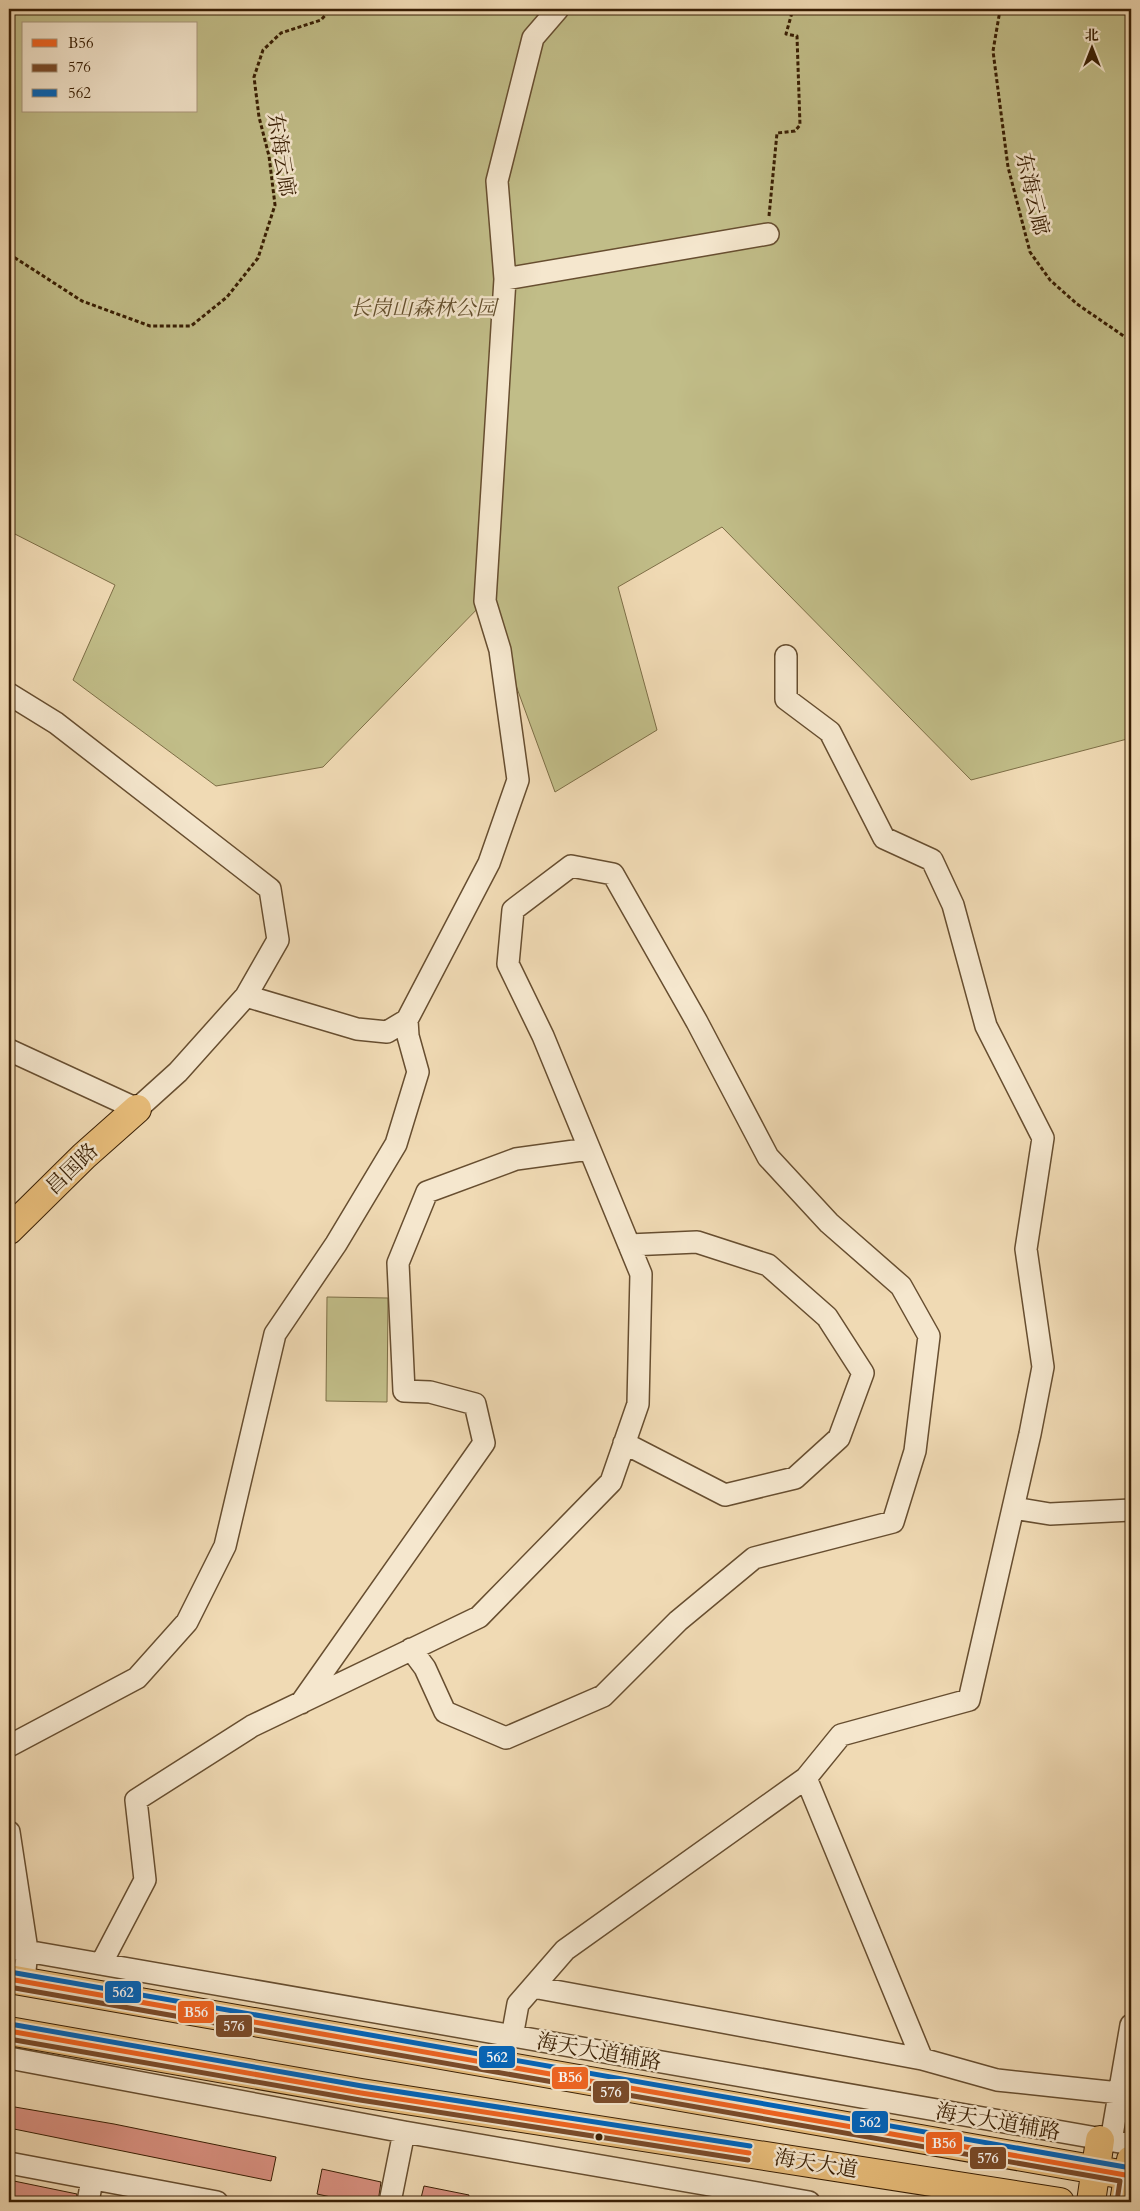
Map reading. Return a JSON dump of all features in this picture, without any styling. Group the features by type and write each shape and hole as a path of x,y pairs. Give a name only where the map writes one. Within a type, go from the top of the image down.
{"main road":[{"name":"昌国路","path":"9,1230 84,1156 137,1109"},
{"name":"海天大道","path":"16,1980 1096,2171 1130,2170"},
{"name":"海天大道","path":"9,2031 361,2093 1060,2202"},
{"path":"1091,2202 1096,2171 1114,2142"},
{"path":"1124,2202 1130,2170"}],"street":[{"path":"9,1746 137,1678 187,1622 225,1546 275,1334 336,1244 396,1144 418,1072 408,1036 407,1020 490,863 518,780 500,650 485,601 505,279 497,181 533,38 558,9"},
{"path":"505,279 768,234"},
{"path":"512,2037 518,2004 564,1950 806,1778 841,1735 969,1700 1043,1367 1026,1249 1043,1138 986,1026 953,905 932,860 884,838 830,732 786,699 786,656"},
{"path":"9,694 56,723 270,889 278,940 246,996 178,1072 137,1109 9,1050"},
{"path":"101,1964 146,1880 136,1800 252,1726 300,1704 411,1649 479,1617 611,1482 638,1404 641,1274 543,1036 508,964 513,910 571,866 613,874 697,1022 768,1157 830,1223 901,1286 929,1336 915,1451 893,1522 754,1558 678,1620 603,1696 506,1738 444,1712 425,1668 411,1649"},
{"path":"246,996 357,1029 386,1032 407,1020"},
{"path":"300,1704 484,1444 475,1404 430,1392 404,1390 398,1263 428,1192 516,1159 589,1150"},
{"path":"624,1444 725,1495 795,1478 839,1438 863,1373 827,1317 768,1265 697,1242 629,1244"},
{"path":"1013,1508 1050,1514 1131,1510"},
{"path":"806,1778 922,2059"},
{"path":"9,1832 18,1949 16,1980"},
{"name":"海天大道辅路","path":"18,1949 1114,2142"},
{"path":"533,1987 922,2059 997,2080 1120,2093"},
{"path":"1114,2142 1131,2025"},
{"path":"9,2058 404,2132 809,2202"},
{"path":"390,2202 404,2132"},
{"path":"9,2163 217,2202"},
{"path":"88,2202 92,2180"}],"path":[{"name":"东海云廊","path":"9,254 82,301 150,326 191,326 227,297 258,258 275,205 269,156 259,117 254,77 263,50 281,33 321,20 331,9"},
{"path":"768,234 772,177 778,133 795,132 800,125 797,36 786,34 793,9"},
{"name":"东海云廊","path":"1002,9 993,51 1008,167 1030,252 1050,280 1070,298 1131,341"}],"green space":[{"name":"长岗山森林公园","path":"9,9 1131,9 1131,738 971,780 722,527 618,587 657,730 555,792 485,601 323,767 216,786 73,680 115,585 9,531"},
{"path":"327,1297 388,1298 387,1402 326,1401"}],"building":[{"path":"9,2106 114,2124 276,2157 271,2181 9,2128"},
{"path":"322,2169 381,2182 378,2202 354,2202 317,2194"},
{"path":"9,2180 77,2194 76,2202 9,2202"},
{"path":"424,2186 469,2195 468,2202 420,2202"}],"transit line":[{"name":"562","path":"10,1972 1131,2168"},
{"name":"B56","path":"9,1979 1131,2176"},
{"name":"576","path":"9,1987 1120,2181 1117,2201"},
{"name":"562","path":"10,2024 362,2086 750,2146"},
{"name":"B56","path":"9,2031 361,2093 749,2153"},
{"name":"576","path":"9,2039 360,2100 748,2160"}]}
